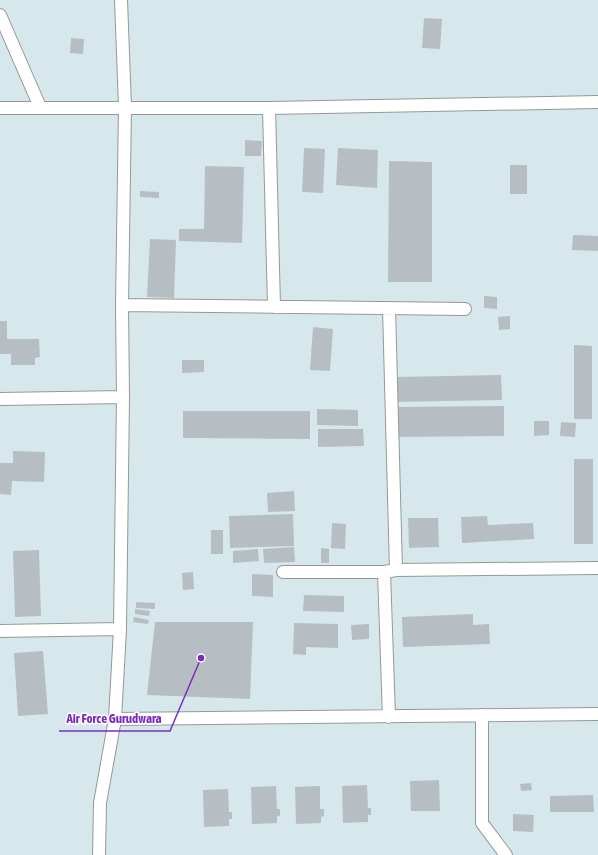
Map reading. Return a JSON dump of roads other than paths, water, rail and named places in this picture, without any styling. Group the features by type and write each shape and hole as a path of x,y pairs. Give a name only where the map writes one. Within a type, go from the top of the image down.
{"street":[{"path":"99,855 100,803 114,719 120,629 125,107 121,0"},
{"path":"0,15 40,107"},
{"path":"0,108 269,108 598,102"},
{"path":"269,108 274,306"},
{"path":"122,305 465,309"},
{"path":"389,308 389,717"},
{"path":"0,400 123,398"},
{"path":"283,572 598,568"},
{"path":"0,631 120,629"},
{"path":"114,719 598,714"},
{"path":"482,715 482,823 506,855"}],"place":[{"name":"Air Force Gurudwara","path":"201,658"}]}
